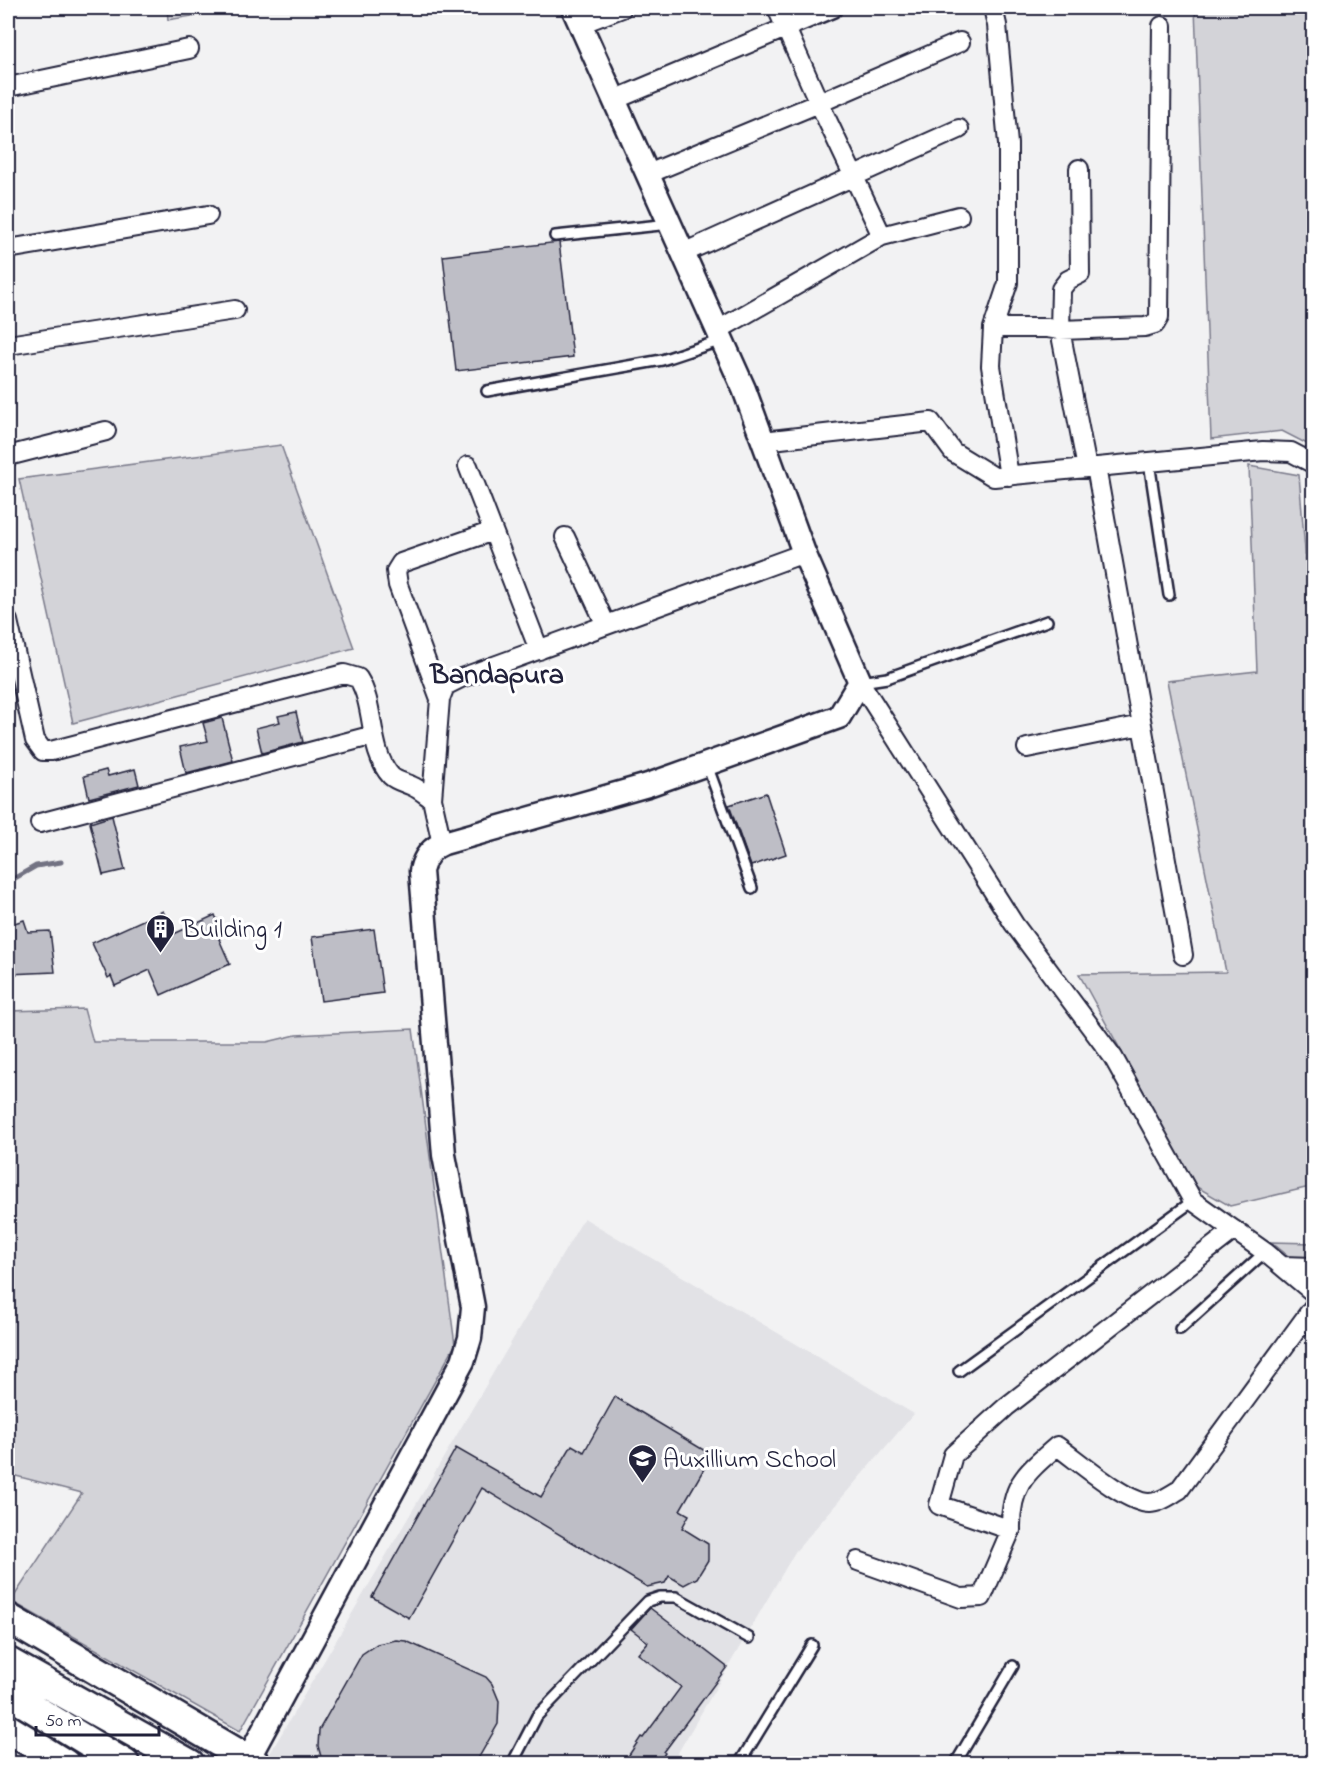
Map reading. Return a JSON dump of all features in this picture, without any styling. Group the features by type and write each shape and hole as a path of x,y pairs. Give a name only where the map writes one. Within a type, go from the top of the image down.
{"main road":[{"path":"8,1618 252,1761"},
{"path":"19,1684 125,1764"},
{"path":"19,1684 190,1764"},
{"path":"8,1729 65,1764"}],"street":[{"path":"622,8 577,16 744,389 804,553 860,682 1014,924 1113,1057 1193,1201 1265,1252 1314,1293"},
{"path":"777,8 819,104 882,236"},
{"path":"614,100 833,8"},
{"path":"993,8 997,26 1008,144 1008,283 993,328 991,366 1009,476"},
{"path":"993,328 1060,330 1146,327 1155,324 1159,316 1162,26"},
{"path":"648,174 819,104 960,42"},
{"path":"8,87 189,49"},
{"path":"683,253 959,129"},
{"path":"1078,169 1080,274 1068,280 1061,289 1060,330 1091,468 1142,725 1184,955"},
{"path":"8,249 208,215"},
{"path":"720,335 882,236 959,216"},
{"path":"8,345 235,310"},
{"path":"763,441 931,422 953,452 994,477 1263,451 1291,452 1314,464"},
{"path":"8,456 106,431"},
{"path":"468,466 539,650"},
{"path":"440,699 398,585 396,571 401,563 493,531"},
{"path":"565,537 606,625"},
{"path":"442,844 432,799 440,699 445,686 804,553"},
{"path":"8,621 35,740 43,750 51,751 344,674 358,678 365,689 374,735 381,757 392,777 415,787 432,799"},
{"path":"252,1761 462,1362 470,1338 473,1306 444,1155 421,871 426,856 442,844 648,785 839,717 860,682"},
{"path":"1027,748 1142,725"},
{"path":"40,823 374,735"},
{"path":"1011,1530 939,1504 953,1455 1006,1407 1234,1230"},
{"path":"1282,1266 1314,1268"},
{"path":"858,1561 961,1598 982,1597 1011,1530 1011,1513 1017,1486 1058,1446 1122,1493 1148,1503 1163,1499 1179,1490 1314,1306"}],"lane":[{"path":"555,236 670,224"},
{"path":"488,391 662,360 720,335"},
{"path":"1149,462 1169,595"},
{"path":"860,682 887,678 1047,621"},
{"path":"707,765 752,888"},
{"path":"959,1371 1193,1201"},
{"path":"1180,1329 1265,1252"},
{"path":"512,1764 537,1716 648,1601 660,1597 676,1597 749,1638"},
{"path":"739,1764 812,1645"},
{"path":"955,1764 1012,1666"}],"shaded area":[{"path":"167,8 241,8 168,20"},
{"path":"1195,8 1313,8 1313,447 1282,431 1211,439"},
{"path":"281,445 354,648 73,723 19,479"},
{"path":"1249,466 1299,475 1314,664 1314,1186 1230,1206 1195,1186 1079,974 1226,972 1167,681 1257,671"},
{"path":"84,1009 93,1042 267,1042 296,1035 413,1029 455,1345 240,1731 11,1601 82,1493 8,1474 8,1011"},
{"name":"Auxillium School","path":"584,1218 914,1414 795,1552 672,1763 283,1764 269,1755"},
{"path":"1271,1242 1313,1243 1313,1276"}],"building":[{"path":"559,242 573,357 456,371 443,256"},
{"path":"296,712 303,742 262,753 256,728 280,722 278,716"},
{"path":"222,718 233,761 186,773 180,747 208,741 203,723"},
{"path":"135,769 139,785 89,798 84,776 106,770 108,776"},
{"path":"766,793 786,854 751,866 729,805"},
{"path":"112,816 125,870 103,875 90,823"},
{"name":"Building 1","path":"163,911 174,934 215,915 224,936 219,939 230,964 161,995 150,970 115,986 111,976 108,978 92,943"},
{"path":"24,920 28,932 50,931 55,972 8,974 8,925"},
{"path":"374,929 383,993 321,1001 312,937"},
{"path":"615,1397 712,1455 680,1510 689,1515 682,1528 708,1544 708,1560 697,1578 684,1585 669,1576 665,1583 647,1587 482,1488 409,1618 372,1597 456,1448 541,1497 572,1445 584,1452"},
{"path":"650,1608 727,1667 664,1752 658,1764 623,1764 641,1737 643,1738 681,1687 638,1654 648,1642 631,1629"},
{"path":"396,1640 406,1641 486,1677 492,1684 499,1701 498,1724 475,1764 323,1764 318,1746 319,1730 362,1654 377,1644"}],"waterway":[{"path":"8,882 36,866 61,862"}],"place":[{"name":"Building 1","path":"161,954"},
{"name":"Auxillium School","path":"642,1484"}],"district":[{"name":"Bandapura","path":"497,673"}]}
